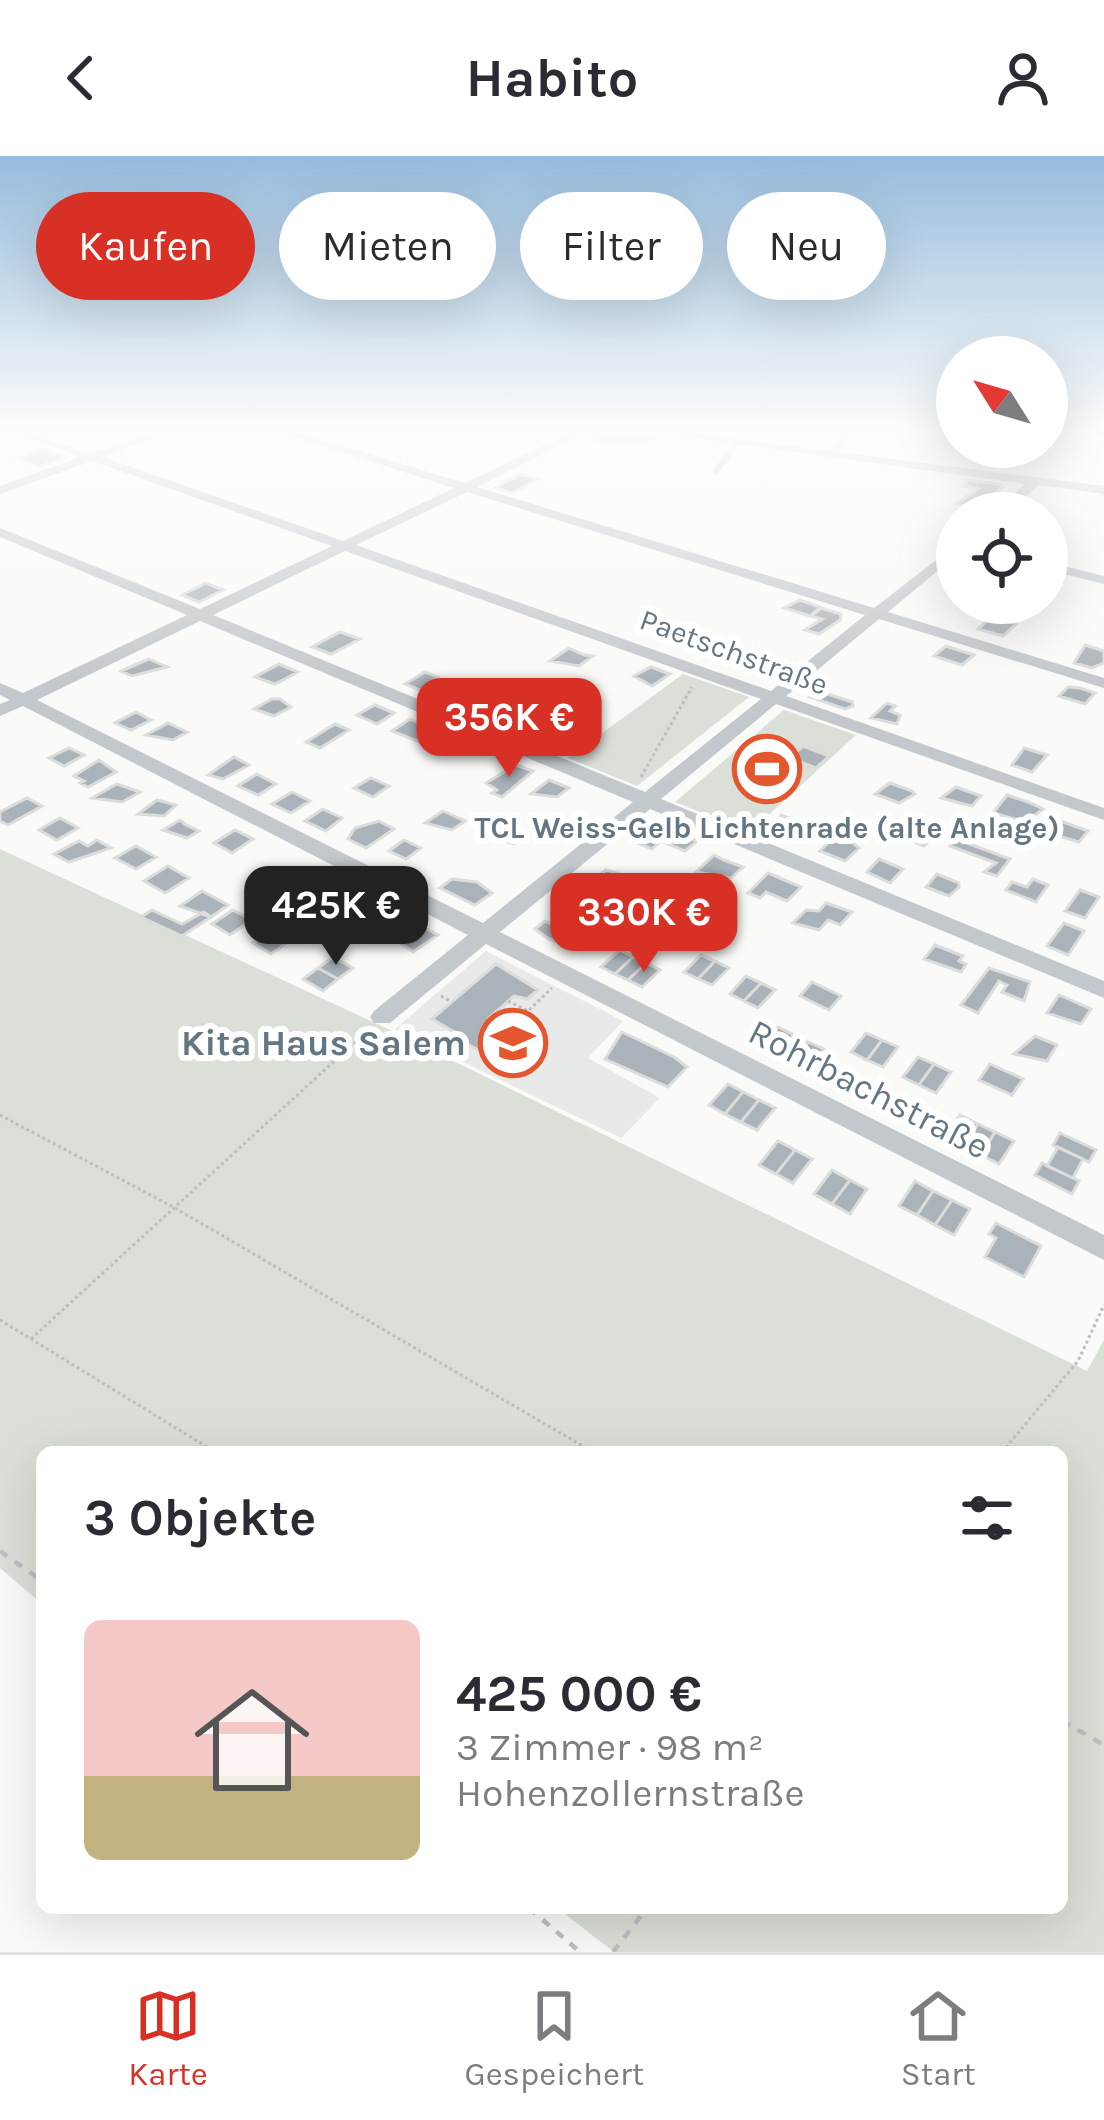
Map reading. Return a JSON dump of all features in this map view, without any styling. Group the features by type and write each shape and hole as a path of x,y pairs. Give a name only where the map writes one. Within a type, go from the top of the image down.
{"street":[{"name":"Paetschstraße","path":"262,517 1104,814"},
{"path":"0,711 404,517"},
{"path":"562,517 1104,683"},
{"path":"0,532 1104,990"},
{"path":"382,1017 645,796 936,565"},
{"path":"1068,571 1104,580"},
{"name":"Rohrbachstraße","path":"0,688 1104,1247"}],"path":[{"path":"645,796 642,770 700,678"},
{"path":"508,1001 528,1011 558,982"},
{"path":"434,992 450,1001"},
{"path":"32,1339 382,1017"},
{"path":"0,1114 175,1208 583,1446"},
{"path":"1007,1446 1078,1361 1104,1305"},
{"path":"0,1320 205,1446"},
{"path":"0,1551 36,1577"},
{"path":"1068,1724 1104,1745"},
{"path":"536,1914 580,1952"},
{"path":"613,1952 642,1914"}],"shaded area":[{"path":"683,674 749,697 637,786 568,758"},
{"name":"TCL Weiss-Gelb Lichtenrade (alte Anlage)","path":"784,710 856,735 750,832 675,802"},
{"path":"0,849 386,1028 1087,1371 1104,1340 1104,1952 614,1952 565,1914 1068,1914 1068,1446 36,1446 36,1599 0,1568"},
{"name":"Kita Haus Salem","path":"486,951 623,1021 588,1058 660,1098 621,1138 395,1029"}],"building":[{"path":"206,583 223,590 199,602 182,595"},
{"path":"800,600 820,608 810,616 784,608"},
{"path":"821,608 841,614 840,620 819,634 805,630 822,619 811,616"},
{"path":"983,624 1016,624 1003,636 978,629"},
{"path":"340,632 360,639 331,654 312,647"},
{"path":"1085,645 1104,651 1104,663 1092,668 1074,663"},
{"path":"946,646 974,655 962,665 934,656"},
{"path":"569,648 593,656 579,666 550,661"},
{"path":"149,659 167,667 132,676 121,671"},
{"path":"279,664 298,672 275,684 255,677"},
{"path":"651,667 670,674 652,686 634,676"},
{"path":"425,672 438,677 429,683 439,686 427,693 405,684"},
{"path":"469,680 488,687 465,702 446,694"},
{"path":"1068,687 1095,693 1085,704 1059,696"},
{"path":"819,691 853,706 845,709 810,697"},
{"path":"500,694 521,702 499,717 468,711"},
{"path":"272,699 291,707 274,716 254,709"},
{"path":"887,703 895,706 890,711 900,715 897,724 871,718"},
{"path":"375,705 394,713 377,724 357,715"},
{"path":"136,712 151,720 131,730 115,723"},
{"path":"523,718 543,726 529,736 509,728"},
{"path":"410,719 434,730 417,741 392,731"},
{"path":"168,723 187,732 173,740 146,735"},
{"path":"335,724 349,730 320,748 306,742"},
{"path":"434,730 458,740 440,751 417,741"},
{"path":"562,730 586,736 566,750 546,741"},
{"path":"803,746 829,756 816,768 790,758"},
{"path":"69,748 84,755 64,766 49,758"},
{"path":"1024,748 1047,755 1032,772 1012,765"},
{"path":"234,757 249,765 223,779 208,775"},
{"path":"99,760 116,772 88,787 80,783 84,781 74,776"},
{"path":"516,765 533,771 502,797 492,793 497,790 486,783"},
{"path":"257,774 276,784 258,795 238,786"},
{"path":"371,778 389,786 373,797 354,788"},
{"path":"549,780 569,788 557,797 531,794"},
{"path":"890,783 915,794 899,803 875,794"},
{"path":"117,784 140,792 122,802 92,798"},
{"path":"956,787 981,796 972,806 941,798"},
{"path":"292,792 310,801 291,813 272,804"},
{"path":"1007,795 1043,809 1026,822 993,813"},
{"path":"27,798 42,806 8,825 0,821 0,812"},
{"path":"157,800 176,805 164,816 138,814"},
{"path":"323,809 342,818 326,831 305,821"},
{"path":"443,811 465,821 452,830 425,823"},
{"path":"781,815 809,826 799,835 777,826"},
{"path":"60,818 78,828 57,840 39,830"},
{"path":"1055,819 1088,831 1079,842 1045,832"},
{"path":"180,820 199,831 187,838 163,830"},
{"path":"379,821 394,829 366,848 348,839 355,828"},
{"path":"507,821 524,833 514,844 487,835"},
{"path":"659,825 697,841 685,851 661,841 652,849 638,843"},
{"path":"908,825 934,835 924,846 898,836"},
{"path":"235,830 253,839 232,853 214,843"},
{"path":"844,836 859,848 845,861 820,851 833,838"},
{"path":"956,839 1010,859 997,876 984,872 996,863 950,846"},
{"path":"97,840 111,848 69,862 54,854 79,841 88,846"},
{"path":"404,840 421,848 406,859 389,851"},
{"path":"136,846 156,857 136,869 115,858"},
{"path":"714,855 743,867 731,878 696,872"},
{"path":"879,859 903,869 890,883 867,872"},
{"path":"168,866 189,878 165,893 144,881"},
{"path":"296,869 318,881 299,894 277,882"},
{"path":"606,870 637,879 630,885 632,893 619,894 592,882"},
{"path":"768,873 801,887 787,901 766,892 760,898 748,893"},
{"path":"937,874 959,887 949,896 926,887"},
{"path":"452,879 477,882 492,893 475,905 440,888"},
{"path":"1033,879 1048,885 1036,902 1006,890 1012,882 1027,887"},
{"path":"1080,890 1099,897 1085,918 1065,911"},
{"path":"202,891 228,905 211,917 180,906"},
{"path":"569,901 593,912 584,921 559,909"},
{"path":"826,903 852,912 840,925 828,920 819,930 793,923 806,910 819,911"},
{"path":"380,905 397,914 378,928 361,919"},
{"path":"152,910 182,924 204,912 211,917 182,936 141,917"},
{"path":"233,910 252,920 230,935 212,924"},
{"path":"564,911 580,919 565,931 549,923"},
{"path":"656,912 682,924 668,936 642,924"},
{"path":"545,921 569,933 560,942 549,939 535,929"},
{"path":"416,923 438,935 413,952 395,939"},
{"path":"1064,923 1084,931 1068,955 1047,946"},
{"path":"270,932 288,942 271,954 253,943"},
{"path":"935,945 963,956 959,961 966,964 961,972 924,959"},
{"path":"620,950 633,957 615,974 601,967"},
{"path":"701,955 715,961 698,979 684,972"},
{"path":"333,957 353,968 338,979 318,968"},
{"path":"633,957 646,963 628,980 615,974"},
{"path":"715,961 729,968 712,985 698,979"},
{"path":"646,963 660,970 642,987 628,980"},
{"path":"496,964 538,990 527,999 514,996 489,1018 525,1045 499,1068 493,1064 497,1060 467,1044 459,1051 449,1045 460,1035 432,1019"},
{"path":"318,968 338,979 323,991 303,979"},
{"path":"989,968 1030,982 1024,1001 1002,992 1007,985 999,981 978,1013 961,1005"},
{"path":"746,976 761,983 744,1001 730,994"},
{"path":"812,982 841,996 829,1010 800,996"},
{"path":"761,983 775,990 758,1008 744,1001"},
{"path":"1059,995 1091,1009 1081,1024 1047,1013"},
{"path":"778,1027 794,1035 777,1054 761,1046"},
{"path":"622,1032 687,1067 668,1087 605,1059"},
{"path":"866,1033 882,1040 867,1060 851,1052"},
{"path":"794,1035 808,1042 792,1061 777,1054"},
{"path":"1035,1036 1057,1045 1047,1061 1014,1054"},
{"path":"882,1040 898,1047 883,1067 867,1060"},
{"path":"808,1042 824,1049 808,1069 792,1061"},
{"path":"918,1057 934,1064 919,1085 903,1077"},
{"path":"934,1064 951,1072 936,1093 919,1085"},
{"path":"990,1064 1023,1079 1012,1095 979,1080"},
{"path":"728,1084 743,1092 725,1114 709,1105"},
{"path":"743,1092 759,1100 741,1122 725,1114"},
{"path":"759,1100 775,1108 757,1130 741,1122"},
{"path":"960,1115 978,1124 963,1146 945,1137"},
{"path":"978,1124 995,1132 981,1155 963,1146"},
{"path":"995,1132 1014,1141 999,1164 981,1155"},
{"path":"1060,1133 1096,1150 1089,1162 1053,1145"},
{"path":"778,1141 795,1150 776,1174 759,1165"},
{"path":"1058,1147 1083,1159 1073,1178 1047,1166"},
{"path":"795,1150 812,1159 793,1183 776,1174"},
{"path":"1042,1163 1079,1181 1072,1194 1035,1175"},
{"path":"832,1170 850,1180 832,1204 814,1194"},
{"path":"850,1180 867,1189 850,1214 832,1204"},
{"path":"915,1181 933,1191 917,1215 899,1206"},
{"path":"933,1191 952,1200 935,1225 917,1215"},
{"path":"952,1200 970,1209 954,1235 935,1225"},
{"path":"996,1223 1041,1246 1024,1277 985,1257 996,1238 989,1234"}],"place":[{"name":"TCL Weiss-Gelb Lichtenrade (alte Anlage)","path":"767,769"},
{"name":"Kita Haus Salem","path":"513,1043"}]}
